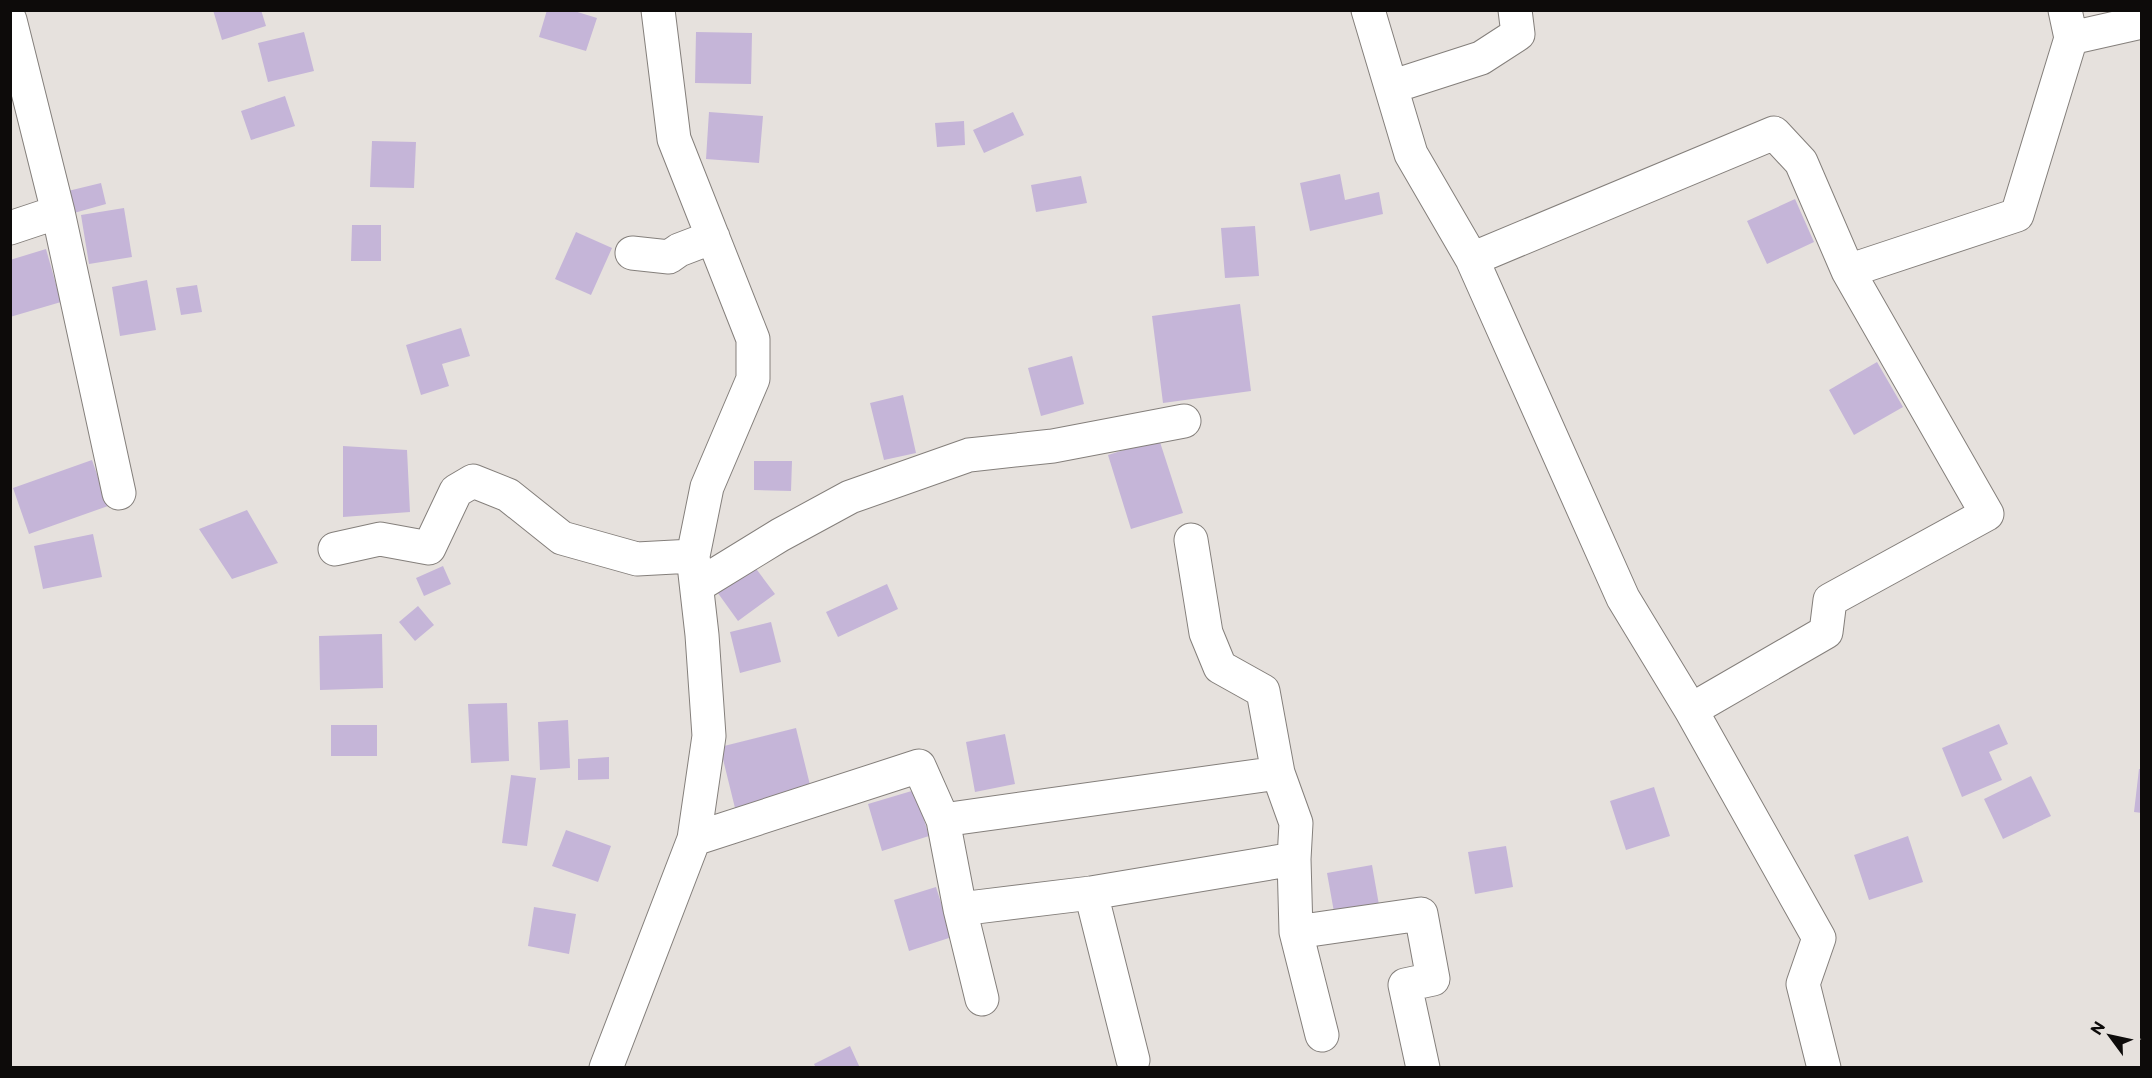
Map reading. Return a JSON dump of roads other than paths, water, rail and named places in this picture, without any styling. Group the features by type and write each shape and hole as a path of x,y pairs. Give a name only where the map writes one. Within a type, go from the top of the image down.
{"street":[{"path":"606,1068 694,839 710,736 695,571 707,488 753,379 753,339 674,138 658,10"},
{"path":"1368,10 1411,154 1472,259 1623,598 1691,710 1819,938 1803,984 1824,1068"},
{"path":"1391,87 1481,58 1518,34 1515,10"},
{"path":"10,20 58,212 119,493"},
{"path":"1848,271 2017,215 2068,24 2142,22"},
{"path":"1472,259 1774,133 1801,162 1848,271 1987,514 1830,600 1826,632 1691,710"},
{"path":"10,228 58,212"},
{"path":"632,253 669,257 679,250 713,237"},
{"path":"335,549 380,539 429,548 456,491 473,481 508,495 562,538 637,559 695,571 780,535 850,497 969,455 1053,446 1184,421"},
{"path":"1191,540 1206,633 1220,667 1263,691 1278,773 1296,823 1294,858 1296,932 1322,1035"},
{"path":"694,839 919,766 943,820 960,909 982,999"},
{"path":"943,820 1278,773"},
{"path":"960,909 1091,893 1294,858"},
{"path":"1091,893 1133,1060"},
{"path":"1296,932 1421,914 1433,980 1405,985 1423,1068"}]}
